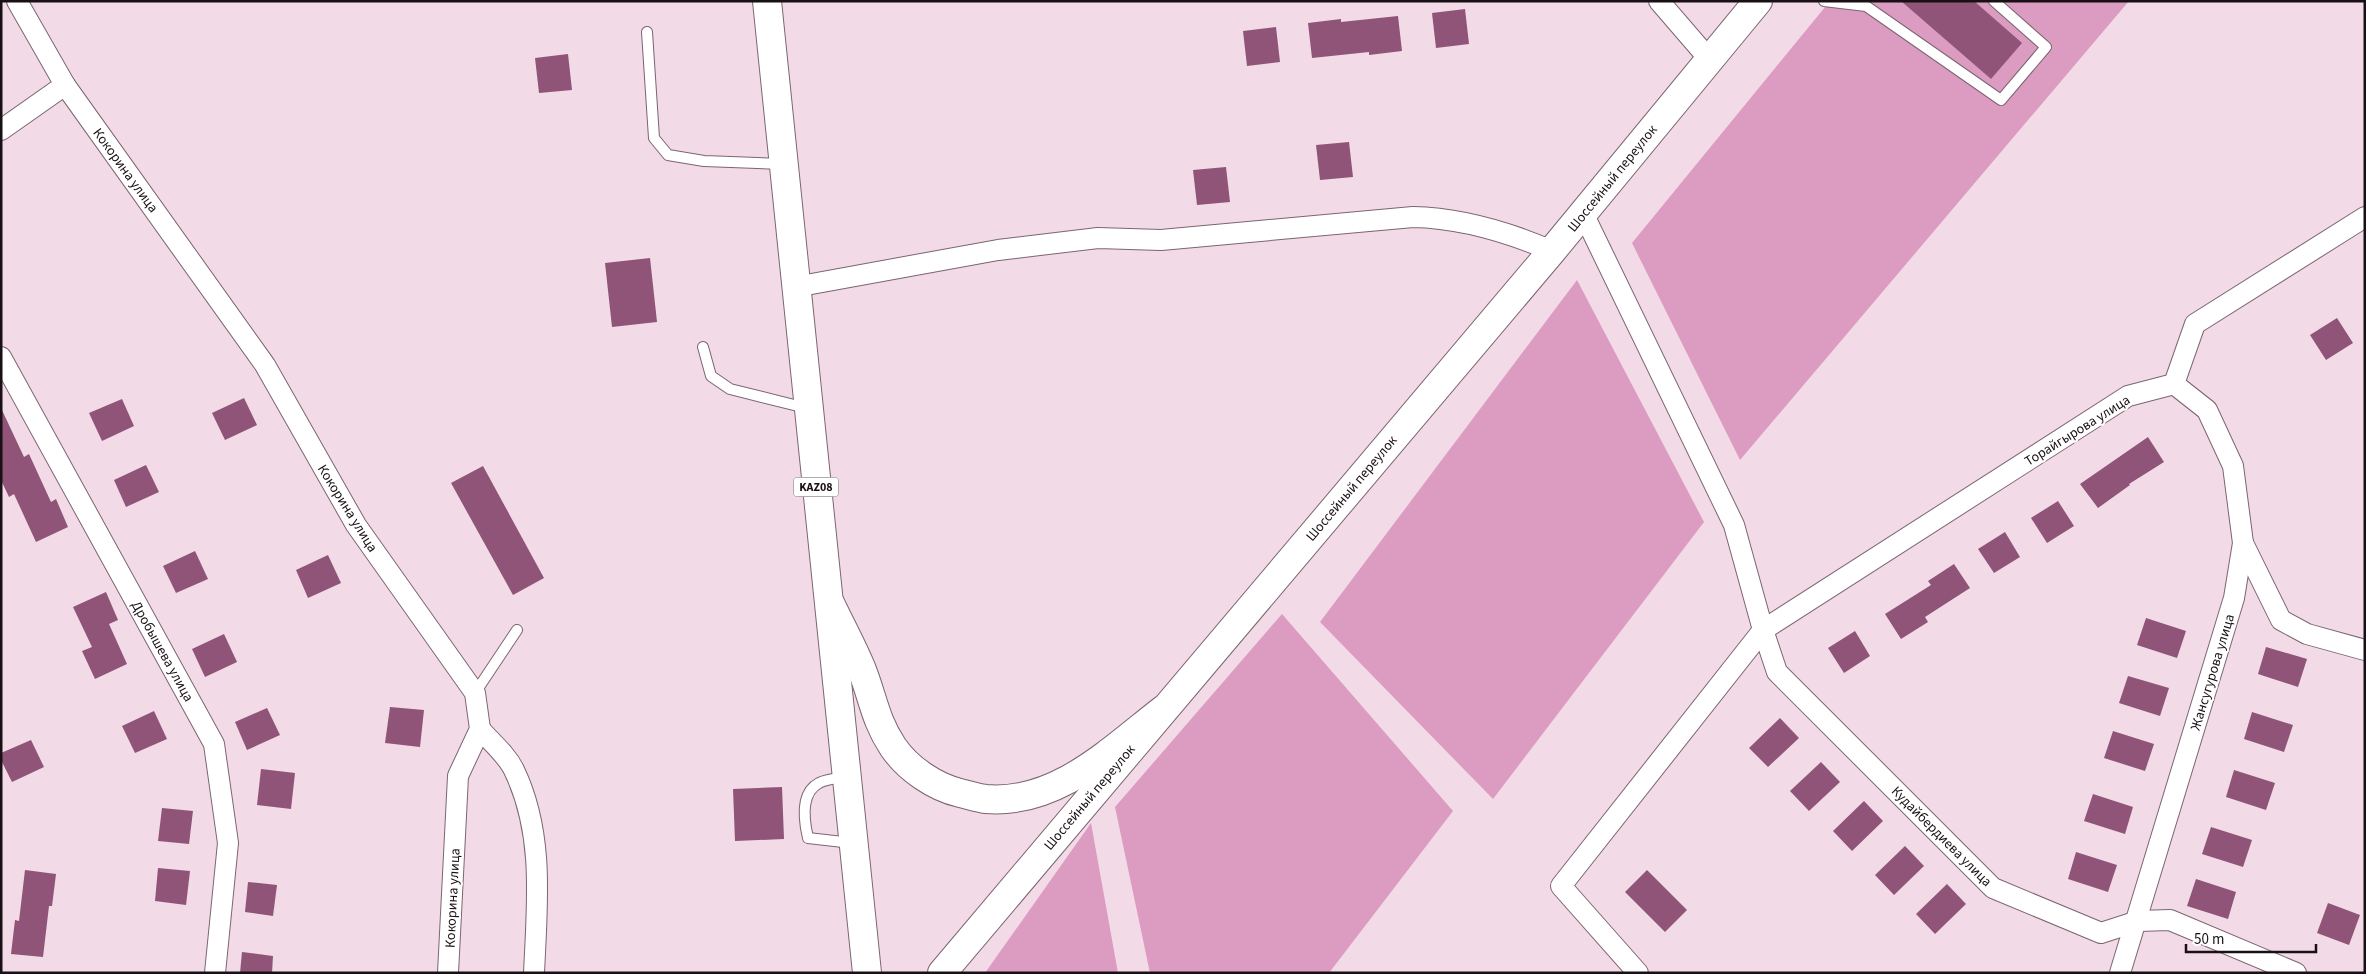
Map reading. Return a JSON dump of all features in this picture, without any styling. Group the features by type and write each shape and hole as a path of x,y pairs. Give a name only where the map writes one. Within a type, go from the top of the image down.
{"main road":[{"name":"KAZ08","path":"767,1 807,408 867,973"},
{"name":"Шоссейный переулок","path":"942,973 1552,251 1758,1"},
{"path":"829,602 862,671 875,714 894,748 922,776 951,791 986,799 1016,798 1046,791 1080,773 1164,709"}],"street":[{"name":"Кокорина улица","path":"17,1 65,85 265,365 356,525 475,693 480,729 458,776 448,973"},
{"path":"1658,1 1709,59"},
{"path":"1,130 65,85"},
{"name":"Кудайбердиева улица","path":"1583,213 1734,526 1763,630 1778,672 1993,888 2101,933 2138,921 2170,920 2296,973"},
{"path":"795,287 998,250 1098,238 1161,240 1413,217 1442,218 1503,232 1552,251"},
{"path":"2174,384 2195,324 2365,217"},
{"name":"Дробышева улица","path":"1,357 214,744 228,843 215,973"},
{"name":"Торайгырова улица","path":"1638,973 1562,886 1763,630 2128,396 2174,384"},
{"name":"Жансугурова улица","path":"2120,973 2138,921 2234,598 2243,543 2233,466 2207,410 2174,384"},
{"path":"2243,543 2281,620 2307,634 2365,650"},
{"path":"480,729 514,768 528,805 539,872 534,973"}],"lane":[{"path":"1824,1 1868,4 2001,100 2046,47 1994,1"},
{"path":"647,32 654,138 668,155 704,161 783,164"},
{"path":"703,348 711,376 730,389 807,408"},
{"path":"475,693 517,630"},
{"path":"847,776 818,783 806,798 805,824 808,838 854,844"}],"shaded area":[{"path":"1830,1 2129,1 1740,460 1632,243"},
{"path":"1577,280 1704,522 1493,799 1320,622"},
{"path":"1282,614 1453,811 1329,973 1150,973 1115,807"},
{"path":"1091,823 1118,973 985,973"}],"building":[{"path":"1901,1 1974,1 2022,43 1991,79"},
{"path":"1465,9 1469,44 1436,48 1432,13"},
{"path":"1398,16 1402,51 1369,55 1369,52 1312,58 1308,23 1341,19 1341,22"},
{"path":"1276,27 1280,62 1247,66 1243,31"},
{"path":"568,54 572,90 539,93 535,58"},
{"path":"1349,142 1353,177 1320,180 1316,145"},
{"path":"1226,167 1230,202 1197,205 1193,170"},
{"path":"650,258 657,322 612,327 605,263"},
{"path":"2337,318 2353,343 2326,360 2310,335"},
{"path":"244,398 257,425 225,440 212,413"},
{"path":"122,399 134,426 102,441 89,413"},
{"path":"1,408 24,457 29,454 51,502 56,499 68,527 36,542 14,494 9,497 1,480"},
{"path":"2148,437 2164,462 2129,484 2098,508 2080,484"},
{"path":"146,465 159,492 126,507 114,480"},
{"path":"483,466 544,578 513,595 451,483"},
{"path":"2058,501 2074,526 2047,543 2031,518"},
{"path":"2005,532 2020,557 1994,573 1978,549"},
{"path":"195,551 208,579 176,593 163,566"},
{"path":"328,555 341,583 308,598 296,570"},
{"path":"1954,564 1970,588 1925,617 1928,622 1901,639 1885,614 1931,585 1928,581"},
{"path":"106,592 118,620 109,624 127,664 95,679 82,651 92,647 73,607"},
{"path":"2146,618 2186,631 2177,658 2137,645"},
{"path":"1855,631 1870,656 1844,673 1828,648"},
{"path":"224,634 237,662 205,677 192,649"},
{"path":"2266,647 2307,659 2298,687 2258,674"},
{"path":"2128,676 2169,688 2160,716 2119,703"},
{"path":"390,707 424,710 420,747 385,743"},
{"path":"267,708 280,735 247,750 235,722"},
{"path":"154,711 167,739 135,753 122,726"},
{"path":"2252,712 2293,725 2284,752 2244,739"},
{"path":"1780,718 1799,738 1768,767 1749,748"},
{"path":"2113,731 2154,744 2145,771 2104,758"},
{"path":"31,740 44,767 12,782 1,760 1,753"},
{"path":"1821,762 1840,782 1809,811 1790,791"},
{"path":"261,769 295,773 291,809 257,805"},
{"path":"2234,770 2275,783 2266,810 2226,797"},
{"path":"782,787 784,839 735,841 733,789"},
{"path":"2093,794 2133,807 2125,834 2084,821"},
{"path":"1864,801 1883,821 1852,851 1833,831"},
{"path":"162,808 193,811 189,844 158,841"},
{"path":"2211,827 2252,840 2243,867 2202,854"},
{"path":"1905,846 1924,866 1894,895 1875,875"},
{"path":"2076,852 2117,865 2108,892 2068,879"},
{"path":"158,868 190,871 186,905 155,901"},
{"path":"25,870 56,874 52,906 49,906 43,957 11,954 15,920 19,921"},
{"path":"1647,870 1687,910 1665,932 1625,892"},
{"path":"2196,879 2236,892 2228,919 2187,906"},
{"path":"248,882 277,885 273,916 245,912"},
{"path":"1947,884 1966,904 1935,934 1916,914"},
{"path":"2328,903 2360,915 2349,945 2317,933"},
{"path":"242,952 273,956 272,973 240,973"}]}
